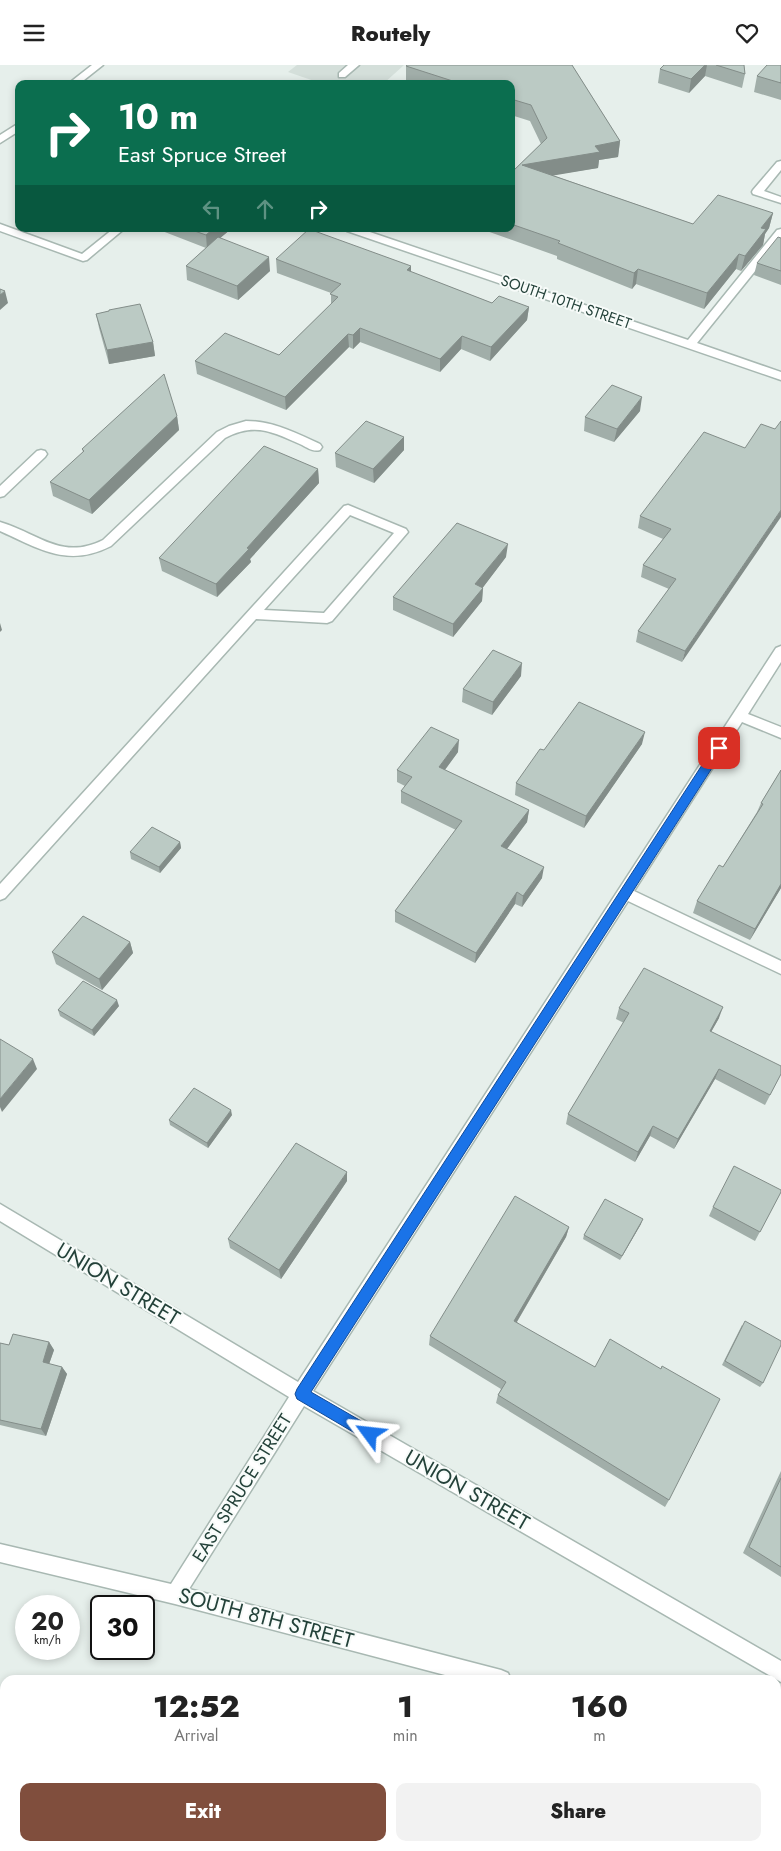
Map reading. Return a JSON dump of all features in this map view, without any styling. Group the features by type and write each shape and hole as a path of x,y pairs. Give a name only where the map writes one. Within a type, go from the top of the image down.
{"street":[{"path":"78,80 98,65"},
{"path":"342,75 354,65"},
{"path":"0,140 15,129"},
{"path":"781,163 757,192 781,200"},
{"path":"0,227 83,258 115,232"},
{"path":"690,345 781,231"},
{"name":"SOUTH 10TH STREET","path":"363,232 781,376"},
{"path":"0,525 62,553 75,554 95,550 107,543 221,435 231,429 248,424 265,425 316,447"},
{"path":"0,493 41,455"},
{"path":"0,894 253,614 348,509 402,532 327,618 253,614"},
{"name":"EAST SPRUCE STREET","path":"175,1595 301,1394 781,651"},
{"path":"740,716 781,733"},
{"path":"625,893 781,968"},
{"name":"UNION STREET","path":"0,1212 301,1394 781,1672"},
{"name":"SOUTH 8TH STREET","path":"0,1553 175,1595 482,1675"}],"shaded area":[{"path":"297,65 404,65 387,80 311,80 288,72"}],"building":[{"path":"572,65 620,141 595,146 600,152 522,165 693,224 718,195 773,213 761,228 766,229 745,256 739,254 707,293 638,269 634,273 558,243 560,241 515,225 515,169 547,138 531,105 515,100 515,80 450,80 406,66"},
{"path":"664,65 705,65 691,79 660,69"},
{"path":"716,65 744,65 745,74"},
{"path":"767,65 781,65 781,83 757,76"},
{"path":"198,232 210,232 206,235"},
{"path":"306,232 317,232 411,266 407,270 492,303 499,296 529,307 491,347 462,336 440,359 360,328 353,335 348,334 285,397 195,361 225,333 279,355 338,297 330,294 341,284 276,259"},
{"path":"218,237 269,257 237,286 186,266"},
{"path":"778,237 781,238 781,271 757,263"},
{"path":"140,304 153,342 107,350 96,314"},
{"path":"164,374 177,416 89,500 50,482 84,451 82,449"},
{"path":"612,385 642,397 617,429 585,417"},
{"path":"366,421 404,437 373,469 335,453"},
{"path":"781,421 781,510 685,651 638,631 676,579 643,565 671,529 640,516 704,432 745,448 761,424 775,429"},
{"path":"264,446 318,469 247,548 249,549 216,584 159,558"},
{"path":"457,523 508,544 475,584 483,588 453,624 393,597"},
{"path":"493,650 522,663 493,702 463,689"},
{"path":"579,702 645,732 586,816 516,783 540,749 544,750"},
{"path":"431,727 459,740 439,767 529,810 501,846 544,867 523,896 517,892 476,953 395,911 462,821 401,791 412,777 397,770"},
{"path":"781,770 781,884 755,929 697,901 719,865 723,867 763,804 761,803"},
{"path":"152,827 180,842 159,867 130,852"},
{"path":"83,916 130,942 99,979 52,952"},
{"path":"644,968 723,1007 710,1031 781,1066 781,1074 770,1095 719,1069 678,1139 653,1126 638,1152 568,1114 629,1013 619,1008"},
{"path":"83,981 117,1000 92,1030 58,1010"},
{"path":"0,1039 33,1059 0,1099"},
{"path":"194,1088 231,1110 207,1143 169,1120"},
{"path":"296,1143 347,1172 279,1270 228,1239"},
{"path":"734,1166 781,1190 760,1232 713,1207"},
{"path":"515,1196 569,1227 514,1321 595,1367 610,1339 661,1369 662,1366 720,1399 669,1500 498,1395 506,1382 430,1336"},
{"path":"605,1199 643,1219 622,1256 584,1235"},
{"path":"745,1321 781,1341 781,1345 763,1383 725,1361"},
{"path":"13,1334 49,1342 43,1362 62,1367 41,1429 0,1420 0,1343 9,1345"},
{"path":"781,1478 781,1567 749,1547"}],"route":[{"path":"370,1434 301,1394 719,748"}]}
